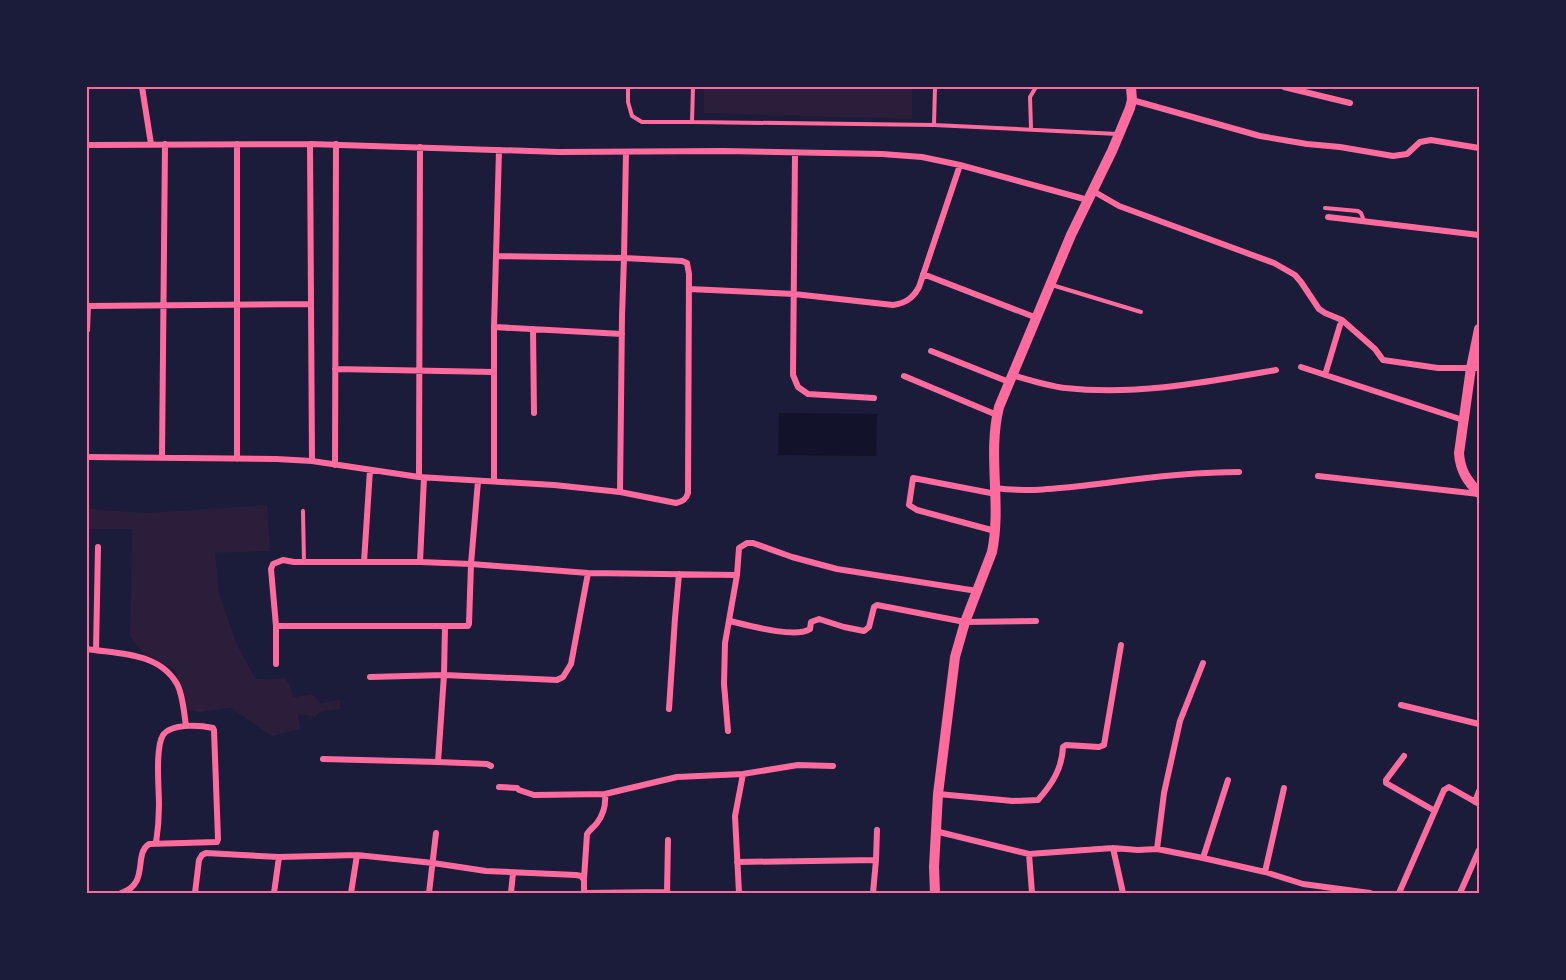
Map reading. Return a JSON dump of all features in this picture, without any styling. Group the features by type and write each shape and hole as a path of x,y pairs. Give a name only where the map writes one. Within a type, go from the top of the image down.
{"street":[{"path":"142,87 151,144"},
{"path":"934,893 938,794 953,670 957,647 992,552 996,531 994,448 997,415 1010,378 1076,224 1119,134 1131,100 1131,87"},
{"path":"1284,87 1350,103"},
{"path":"1131,100 1260,136 1307,144 1398,156 1407,154 1420,142 1431,140 1479,148"},
{"path":"162,458 165,144"},
{"path":"237,144 237,459"},
{"path":"310,144 312,461"},
{"path":"90,145 336,144 499,150 723,151 922,157 1091,196 1274,263 1301,282 1319,309 1342,320 1375,349 1383,360 1438,368 1475,368"},
{"path":"335,465 336,144"},
{"path":"420,147 418,371 422,478 420,562"},
{"path":"494,481 494,327 499,150"},
{"path":"620,492 626,152"},
{"path":"795,153 793,375 798,387 808,394 874,398"},
{"path":"689,289 794,294 893,304 909,301 915,294 923,274 960,165"},
{"path":"1328,217 1479,235"},
{"path":"87,457 312,461 422,478 554,484 620,492 676,503 687,498 690,274 687,263 624,258 496,256"},
{"path":"923,274 1037,318"},
{"path":"87,330 87,306 311,304"},
{"path":"1325,375 1340,325"},
{"path":"494,327 622,334"},
{"path":"532,329 534,413"},
{"path":"1479,329 1475,368 1463,420 1459,453 1459,461 1466,477 1479,493"},
{"path":"931,351 1010,378 1063,387 1110,390 1175,386 1276,370"},
{"path":"1301,368 1463,420"},
{"path":"334,369 494,372"},
{"path":"904,376 997,415"},
{"path":"364,562 370,470"},
{"path":"996,531 918,510 909,505 913,478 996,491 1071,487 1181,474 1239,472"},
{"path":"1318,476 1479,493"},
{"path":"276,626 464,627 469,624 478,481"},
{"path":"728,731 724,684 725,643 737,574 739,548 747,543 837,569 978,591"},
{"path":"96,650 98,546"},
{"path":"276,664 276,626 271,569 273,564 283,560 471,564 588,573 737,574"},
{"path":"370,677 444,675 557,680 563,677 571,663 588,573"},
{"path":"669,709 679,574"},
{"path":"730,621 770,630 805,632 810,629 811,622 819,619 864,631 869,627 874,607 877,605 965,622 1036,621"},
{"path":"438,762 445,626"},
{"path":"938,794 1013,801 1038,800 1052,783 1063,758 1063,747 1066,745 1099,747 1104,745 1121,645"},
{"path":"87,649 130,654 163,669 178,685 186,726"},
{"path":"1157,849 1164,793 1180,721 1203,663"},
{"path":"1401,705 1479,724"},
{"path":"121,893 134,884 140,873 142,851 148,844 216,842 218,839 213,728 186,726 168,731 163,736 158,767 159,816 156,843"},
{"path":"1404,756 1386,783 1435,811"},
{"path":"323,759 492,766"},
{"path":"499,787 517,788 534,795 605,794 677,777 743,774 798,765 833,766"},
{"path":"739,893 735,816 743,774"},
{"path":"1203,858 1227,780"},
{"path":"1399,893 1444,790 1449,787 1477,803 1479,791"},
{"path":"1264,872 1284,789"},
{"path":"605,794 606,802 601,818 587,834 584,893 667,892 668,840"},
{"path":"873,893 877,830"},
{"path":"935,831 1029,854 1113,848 1157,849 1264,872 1303,884 1370,893"},
{"path":"429,893 436,833"},
{"path":"1113,848 1123,893"},
{"path":"1460,893 1479,850"},
{"path":"195,893 198,860 206,853 279,857 357,855 486,871 576,874 584,880"},
{"path":"1029,854 1032,893"},
{"path":"351,893 357,855"},
{"path":"274,893 279,857"},
{"path":"737,862 876,860"},
{"path":"511,893 513,873"}],"lane":[{"path":"628,87 628,102 632,116 642,122 934,125 1119,134"},
{"path":"692,122 693,87"},
{"path":"934,125 935,87"},
{"path":"1031,128 1030,97 1036,87"},
{"path":"1325,208 1358,211 1364,221"},
{"path":"1050,284 1141,312"},
{"path":"303,511 304,562"}],"shaded area":[{"path":"704,87 912,87 912,119 704,113"},
{"path":"779,413 877,414 876,456 778,455"},
{"path":"267,505 270,551 215,553 219,594 236,643 256,679 286,678 294,697 312,694 320,703 340,700 340,709 319,712 315,717 298,714 300,729 272,736 231,708 200,712 185,710 176,670 144,655 130,636 132,529 87,529 87,509 147,513"}]}
